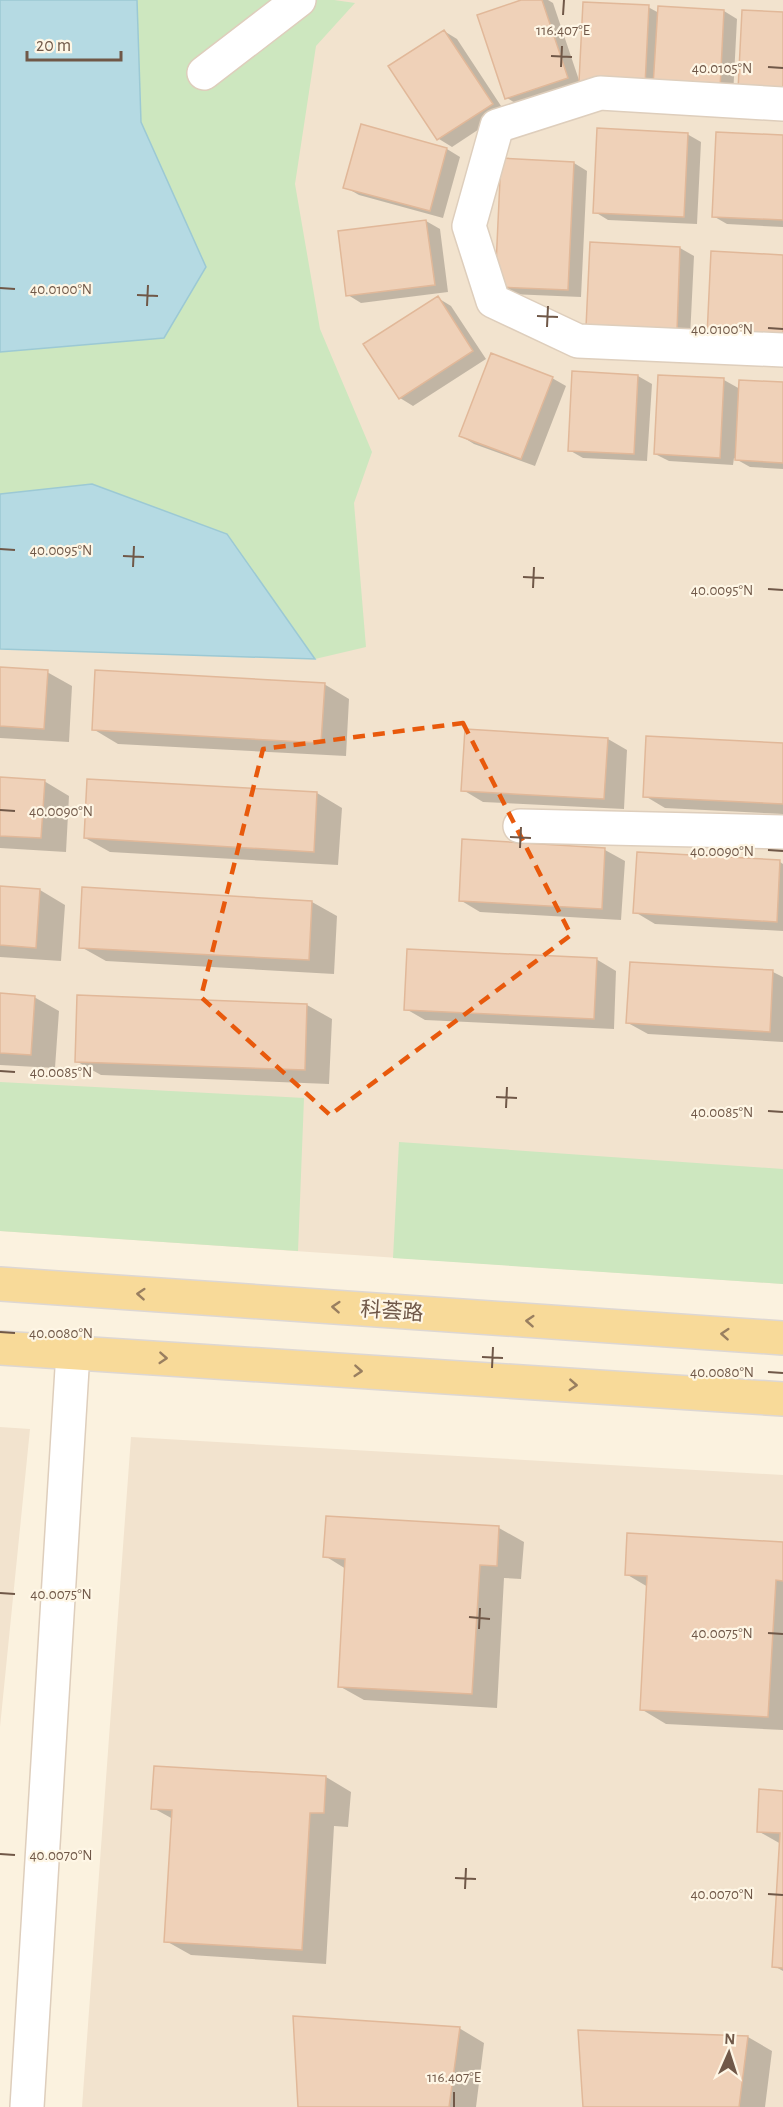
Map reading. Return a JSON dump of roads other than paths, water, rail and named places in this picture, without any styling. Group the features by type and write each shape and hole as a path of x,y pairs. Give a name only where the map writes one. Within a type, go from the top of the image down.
{"main road":[{"name":"科荟路","path":"0,1284 783,1338"},
{"path":"0,1348 783,1398"}],"street":[{"path":"204,73 299,0"},
{"path":"783,104 600,93 497,126 469,226 493,301 578,341 783,350"},
{"path":"519,826 783,832"},
{"path":"27,2107 73,1352"}],"water":[{"path":"0,0 137,0 141,122 206,267 164,338 0,352"},
{"path":"92,484 227,534 315,659 0,649 0,494"}]}
